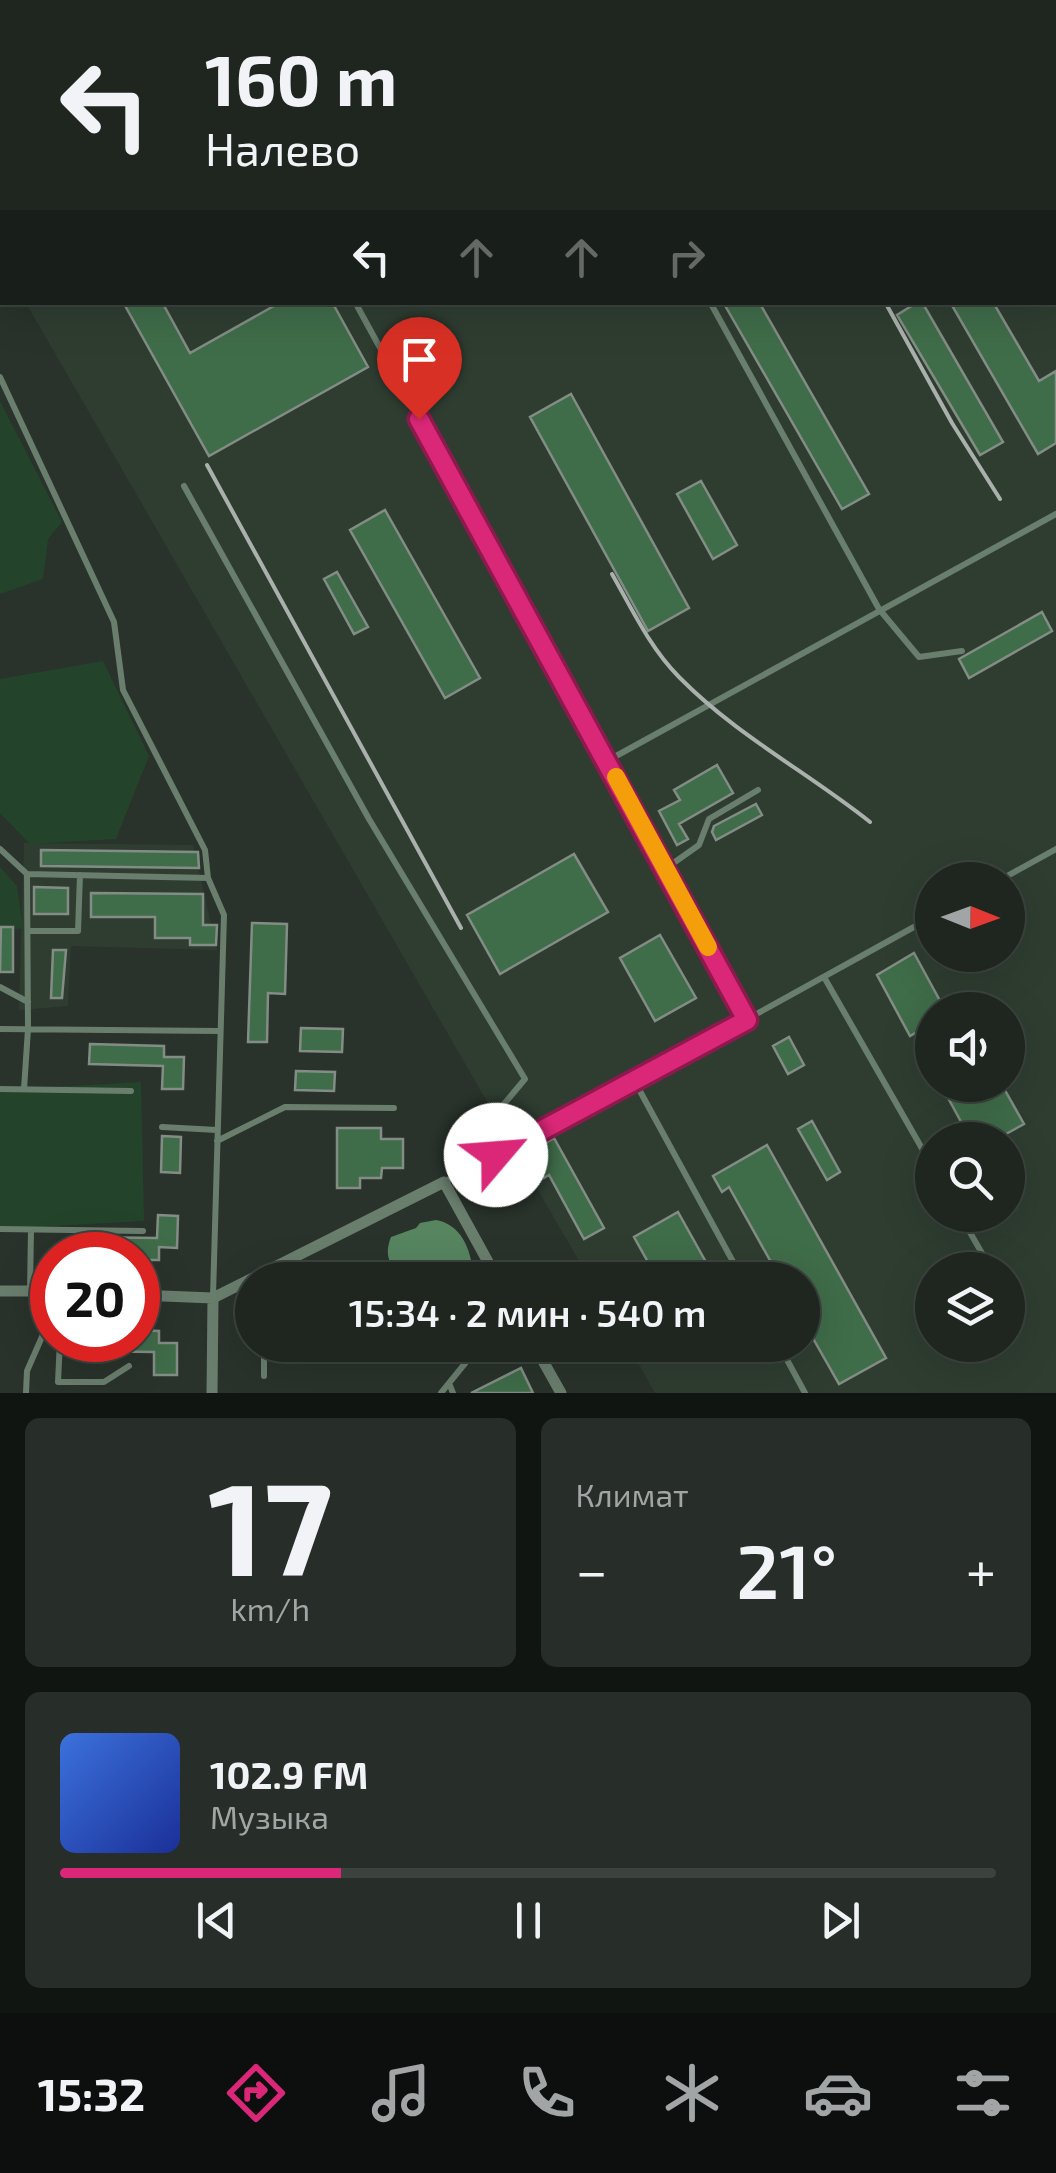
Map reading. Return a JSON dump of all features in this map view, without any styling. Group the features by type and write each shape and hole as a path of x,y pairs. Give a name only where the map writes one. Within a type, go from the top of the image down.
{"street":[{"path":"292,1262 444,1182 488,1262"},
{"path":"160,1296 213,1298 235,1289"},
{"path":"0,1290 30,1291"},
{"path":"212,1393 213,1298"},
{"path":"544,1362 561,1393"}],"lane":[{"path":"357,305 747,1020"},
{"path":"712,305 879,609 919,657 962,651"},
{"path":"0,377 114,622 123,690 205,850 208,878 224,915 213,1298"},
{"path":"184,486 369,819 526,1079 488,1123 496,1155"},
{"path":"607,761 1056,514"},
{"path":"665,869 698,845 709,818 758,790"},
{"path":"0,849 27,874 208,878"},
{"path":"1025,866 1056,849"},
{"path":"24,1088 28,1029 27,874"},
{"path":"28,931 78,931 80,876"},
{"path":"444,1182 635,1082 915,926"},
{"path":"824,976 915,1136"},
{"path":"0,987 28,1002"},
{"path":"0,1029 218,1031"},
{"path":"635,1082 733,1262"},
{"path":"0,1088 131,1091"},
{"path":"217,1141 285,1107 394,1108"},
{"path":"162,1127 217,1130"},
{"path":"0,1229 143,1231"},
{"path":"26,1393 31,1362"},
{"path":"59,1362 58,1382 104,1382 128,1366"},
{"path":"264,1362 264,1376"},
{"path":"441,1393 466,1362"},
{"path":"788,1362 805,1393"},
{"path":"449,1382 454,1393"}],"shaded area":[{"path":"27,305 1056,305 1056,1393 655,1393 638,1362 820,1362 820,1262 580,1262"},
{"path":"0,401 62,522 48,539 43,579 0,594"},
{"path":"103,661 149,756 116,839 30,844 0,813 0,679"},
{"path":"24,843 193,845 217,950 71,946 68,1006 19,1010"},
{"path":"0,867 17,886 23,928 0,931"},
{"path":"141,1082 144,1221 0,1229 0,1090"},
{"path":"436,1220 453,1228 465,1242 471,1262 390,1262 391,1237"}],"building":[{"path":"125,305 164,305 190,353 276,305 334,305 368,367 209,456"},
{"path":"725,305 761,305 869,494 842,509"},
{"path":"913,305 924,305 1003,442 980,455 897,315"},
{"path":"952,305 995,305 1039,381 1056,371 1056,443 1038,454"},
{"path":"571,394 689,608 648,631 530,417"},
{"path":"701,481 737,545 713,559 677,494"},
{"path":"385,510 480,678 445,698 350,530"},
{"path":"337,572 368,627 354,634 324,579"},
{"path":"1042,612 1052,631 969,678 959,659"},
{"path":"717,765 733,793 679,824 688,839 677,845 659,811 680,800 674,790"},
{"path":"756,804 762,815 716,840 714,826"},
{"path":"41,850 198,852 199,868 41,866"},
{"path":"574,854 608,912 500,974 467,915"},
{"path":"34,887 68,888 68,914 34,914"},
{"path":"91,893 203,894 203,925 217,925 216,945 190,945 190,938 155,938 155,917 91,917"},
{"path":"252,923 287,924 285,994 268,993 267,1042 248,1042"},
{"path":"1,927 13,927 13,972 0,972"},
{"path":"660,935 696,998 655,1021 620,958"},
{"path":"53,950 66,950 62,998 51,998"},
{"path":"914,953 915,972 924,972 935,992 915,992 915,1033 910,1036 877,975"},
{"path":"301,1028 343,1029 342,1052 300,1051"},
{"path":"789,1037 804,1065 788,1074 773,1046"},
{"path":"90,1044 164,1046 164,1057 184,1057 183,1089 162,1089 163,1066 89,1064"},
{"path":"296,1071 335,1072 334,1091 295,1090"},
{"path":"950,1102 1012,1102 1023,1122 961,1122"},
{"path":"812,1121 840,1172 827,1180 798,1129"},
{"path":"337,1128 381,1128 381,1139 403,1139 403,1168 382,1168 381,1178 360,1178 360,1188 337,1188"},
{"path":"162,1136 181,1137 180,1173 161,1172"},
{"path":"554,1138 604,1228 584,1239 549,1175 544,1178 530,1152"},
{"path":"767,1145 886,1358 839,1384 820,1351 820,1262 771,1262 729,1187 722,1192 713,1176"},
{"path":"678,1212 706,1262 648,1262 634,1237"},
{"path":"158,1215 178,1216 177,1248 160,1247"},
{"path":"160,1343 177,1343 177,1375 154,1375 154,1362 160,1362"},
{"path":"521,1368 533,1393 471,1393"}],"railway":[{"path":"887,305 952,423 1000,499"},
{"path":"207,465 461,928"},
{"path":"612,574 650,641 679,677 724,717 870,822"}],"slow traffic":[{"path":"616,777 708,947"}],"route":[{"path":"419,419 747,1020 496,1155"}]}
